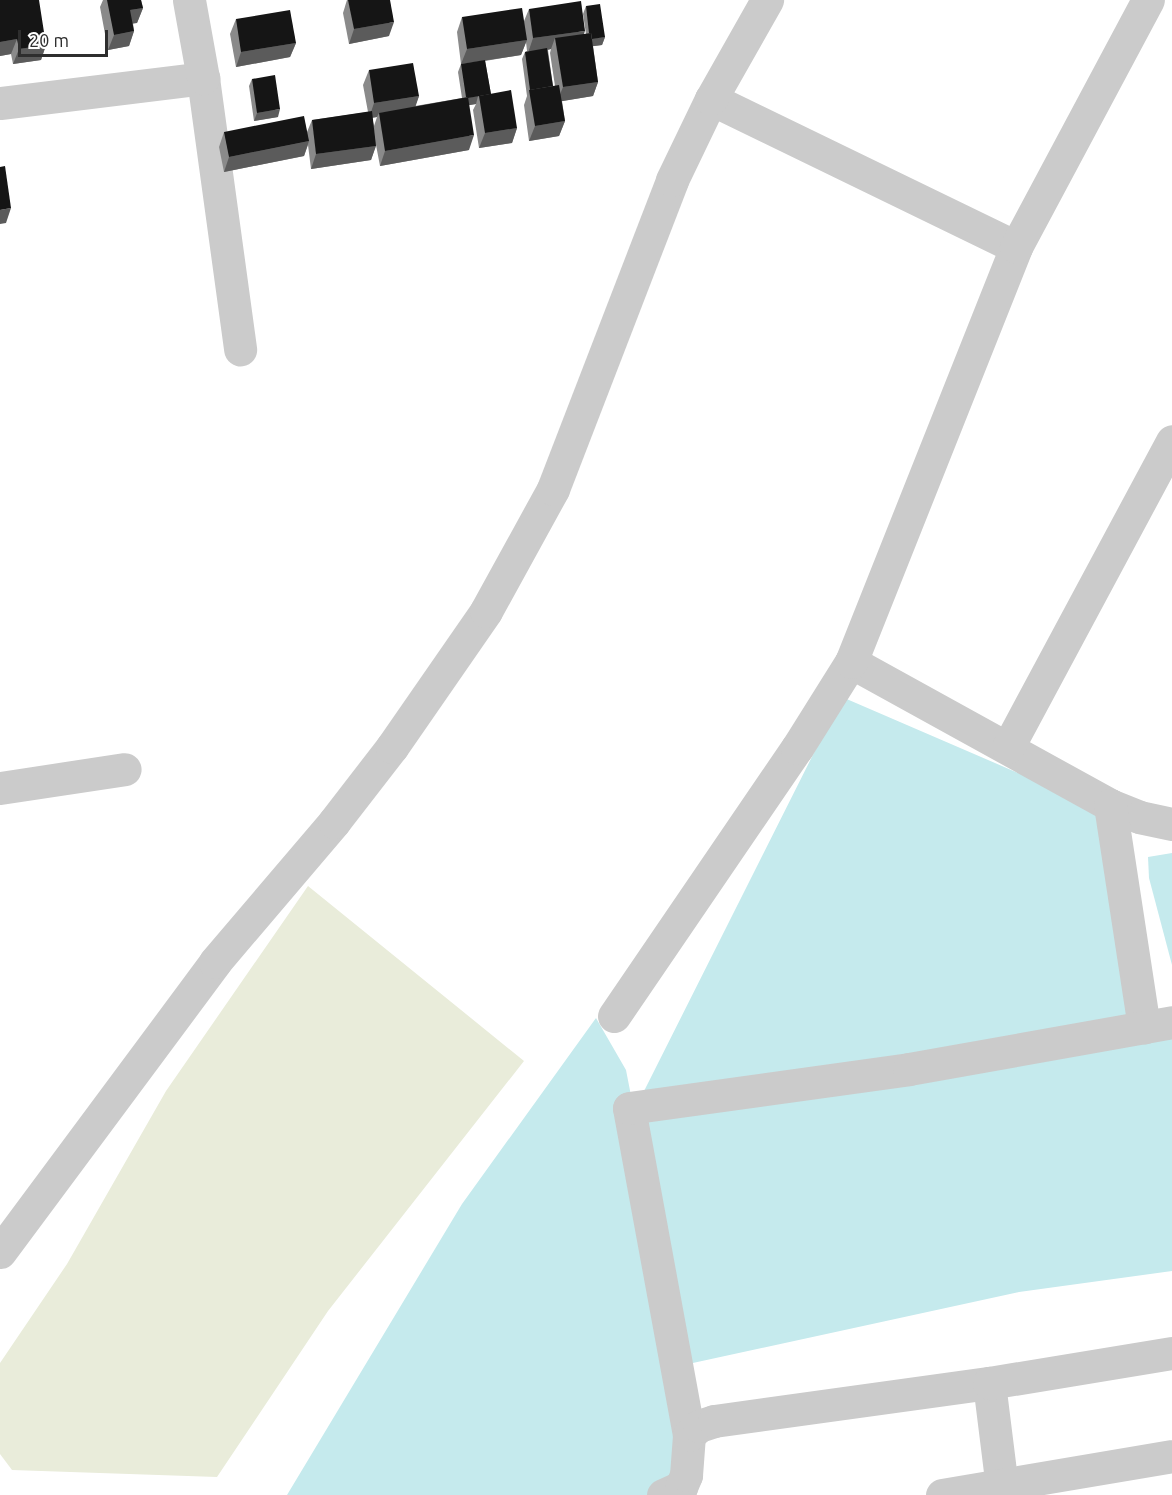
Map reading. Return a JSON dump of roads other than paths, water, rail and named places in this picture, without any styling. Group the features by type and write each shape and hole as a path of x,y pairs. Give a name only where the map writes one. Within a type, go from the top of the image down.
{"street":[{"path":"189,0 240,350"},
{"path":"0,1252 215,962 334,822 392,747 486,611 553,489 672,180 711,99 767,0"},
{"path":"614,1016 797,748 851,662 1016,247 1148,0"},
{"path":"0,103 202,78"},
{"path":"711,99 1016,247"},
{"path":"1008,747 1172,441"},
{"path":"851,662 1110,805 1148,819 1172,824"},
{"path":"0,788 125,769"},
{"path":"663,1495 681,1487 686,1475 689,1435 628,1108 909,1069 1158,1025 1110,805"},
{"path":"689,1435 699,1426 714,1421 988,1383 1172,1353"},
{"path":"988,1383 1002,1489"},
{"path":"942,1495 1002,1489 1172,1456"}],"water":[{"path":"842,697 1097,807 1146,1032 1172,1028 1172,1271 1019,1292 679,1366 696,1493 666,1495 287,1495 462,1204 596,1018 626,1070 634,1111"},
{"path":"1172,853 1172,965 1149,878 1148,857"}]}
